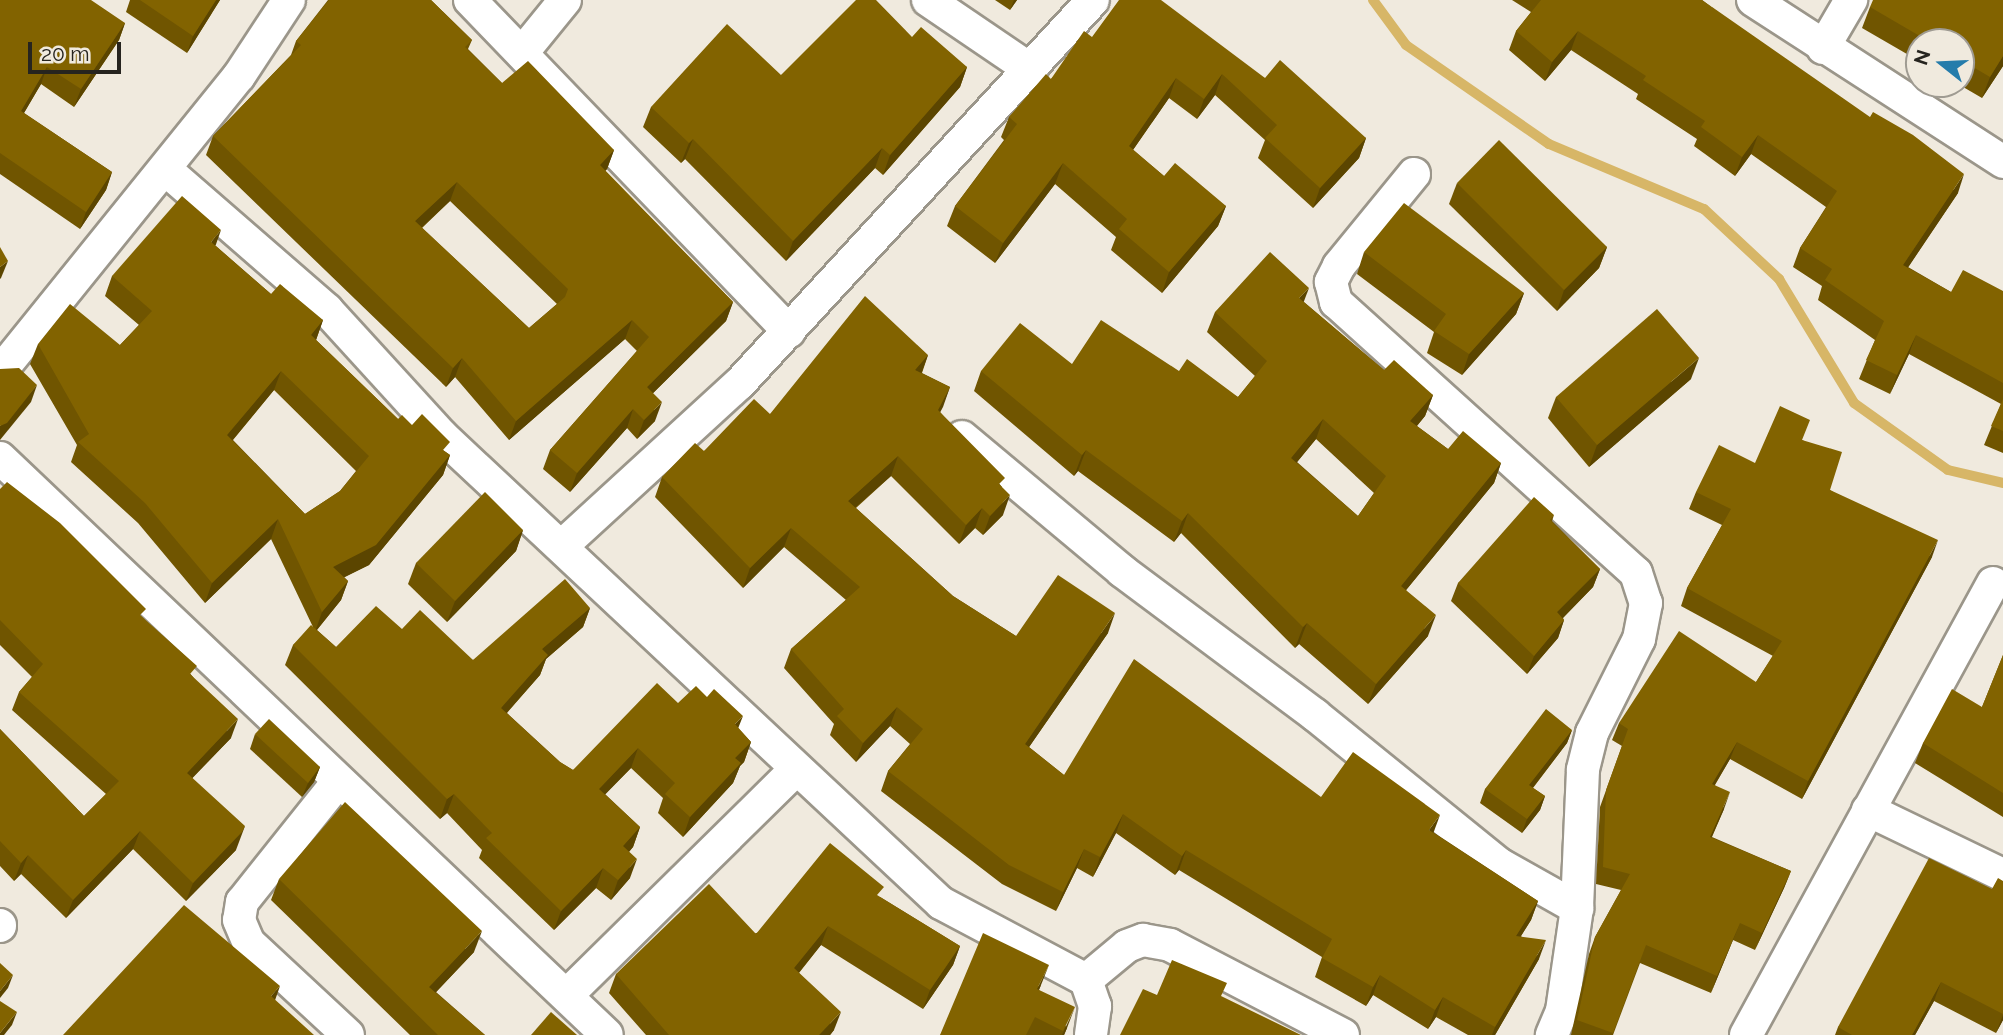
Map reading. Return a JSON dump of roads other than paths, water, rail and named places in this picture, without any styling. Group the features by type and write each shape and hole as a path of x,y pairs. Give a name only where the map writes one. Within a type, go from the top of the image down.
{"street":[{"path":"4,358 165,169 289,0"},
{"path":"470,0 789,332"},
{"path":"522,53 565,0"},
{"path":"928,0 1031,70"},
{"path":"563,545 642,479 789,332 881,225 1031,70 1093,0"},
{"path":"1752,0 2003,162"},
{"path":"1823,48 1851,0"},
{"path":"165,169 327,310 440,435 563,545 794,771 963,919 1086,980 1095,1006 1091,1035"},
{"path":"1414,174 1339,266 1331,282 1336,302 1636,573 1646,603 1639,639 1592,733 1583,769 1577,908 1562,1011 1552,1035"},
{"path":"962,437 1122,571 1315,715 1499,864 1577,908"},
{"path":"0,458 337,783 607,1035"},
{"path":"1746,1035 1993,583"},
{"path":"567,995 794,771"},
{"path":"337,783 242,902 239,919 249,943 348,1035"},
{"path":"1868,810 2003,875"},
{"path":"1086,980 1127,946 1143,940 1170,944 1343,1035"}],"waterway":[{"path":"1373,0 1406,45 1549,144 1704,209 1779,279 1854,403 1948,470 2003,483"}]}
